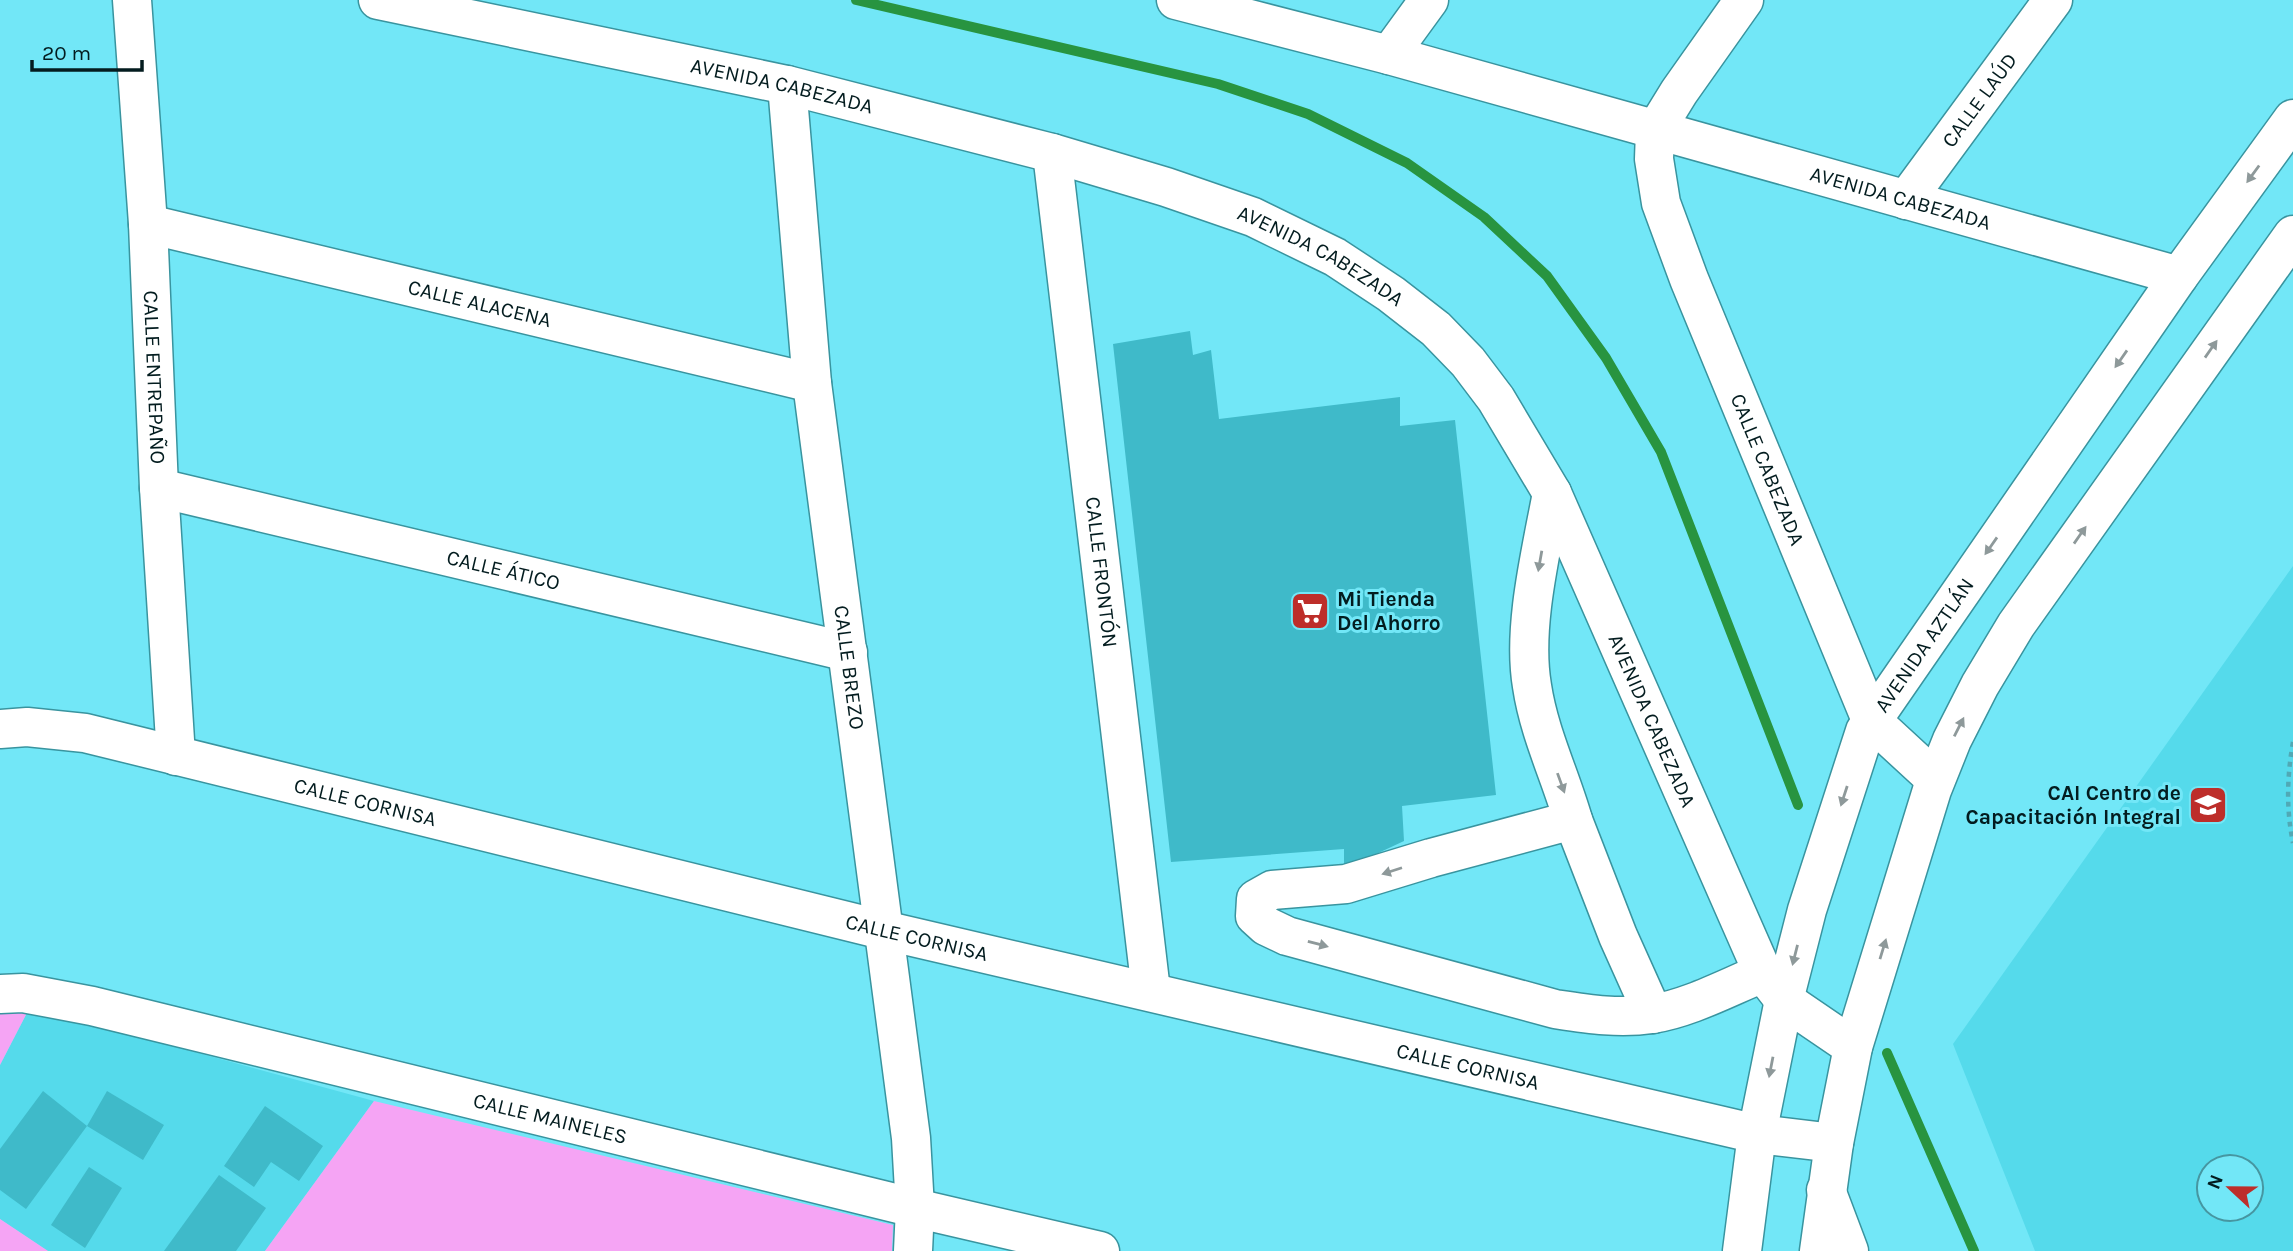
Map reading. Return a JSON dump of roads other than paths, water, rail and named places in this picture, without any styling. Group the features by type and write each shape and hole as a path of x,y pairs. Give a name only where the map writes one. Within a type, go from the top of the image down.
{"street":[{"name":"CALLE ENTREPAÑO","path":"132,0 148,224 159,488 176,756"},
{"name":"AVENIDA CABEZADA","path":"378,0 787,85 1052,153 1166,187 1253,217 1335,257 1391,294 1436,329 1468,362 1496,399 1552,494 1774,987"},
{"name":"AVENIDA CABEZADA","path":"1175,0 1389,55 2179,276"},
{"path":"1389,55 1429,0"},
{"path":"1655,131 1744,0"},
{"name":"CALLE LAÚD","path":"1906,200 2053,0"},
{"name":"CALLE BREZO","path":"787,85 812,383 911,1138 915,1208 913,1251"},
{"name":"AVENIDA AZTLÁN","path":"1742,1251 1774,987 1807,910 1868,726 2179,276 2293,119"},
{"name":"CALLE CABEZADA","path":"1655,131 1654,159 1657,181 1673,239 1868,726 1933,784"},
{"name":"CALLE FRONTÓN","path":"1052,153 1151,991"},
{"name":"CALLE ALACENA","path":"148,224 812,383"},
{"path":"1819,1251 1834,1143 1858,1030 1933,784 1980,685 2016,625 2293,234"},
{"name":"CALLE ÁTICO","path":"159,488 848,652"},
{"path":"1552,494 1532,615 1531,684 1544,736 1573,820 1618,936 1653,1014"},
{"name":"CALLE CORNISA","path":"0,729 27,727 85,733 883,930 1757,1134 1834,1143"},
{"path":"1573,820 1346,884 1272,890 1256,899 1255,916 1266,926 1287,936 1555,1009 1598,1015 1653,1014 1774,987 1858,1030"},
{"name":"CALLE MAINELES","path":"0,994 23,993 92,1006 1100,1251"},
{"path":"1826,1189 1849,1251"}],"waterway":[{"path":"856,0 1218,84 1308,114 1407,163 1484,217 1547,276 1606,358 1661,452 1798,805"},
{"path":"1887,1053 1974,1251"}],"place":[{"name":"Mi Tienda Del Ahorro","path":"1310,611"},
{"name":"CAI Centro de Capacitación Integral","path":"2208,805"}]}
